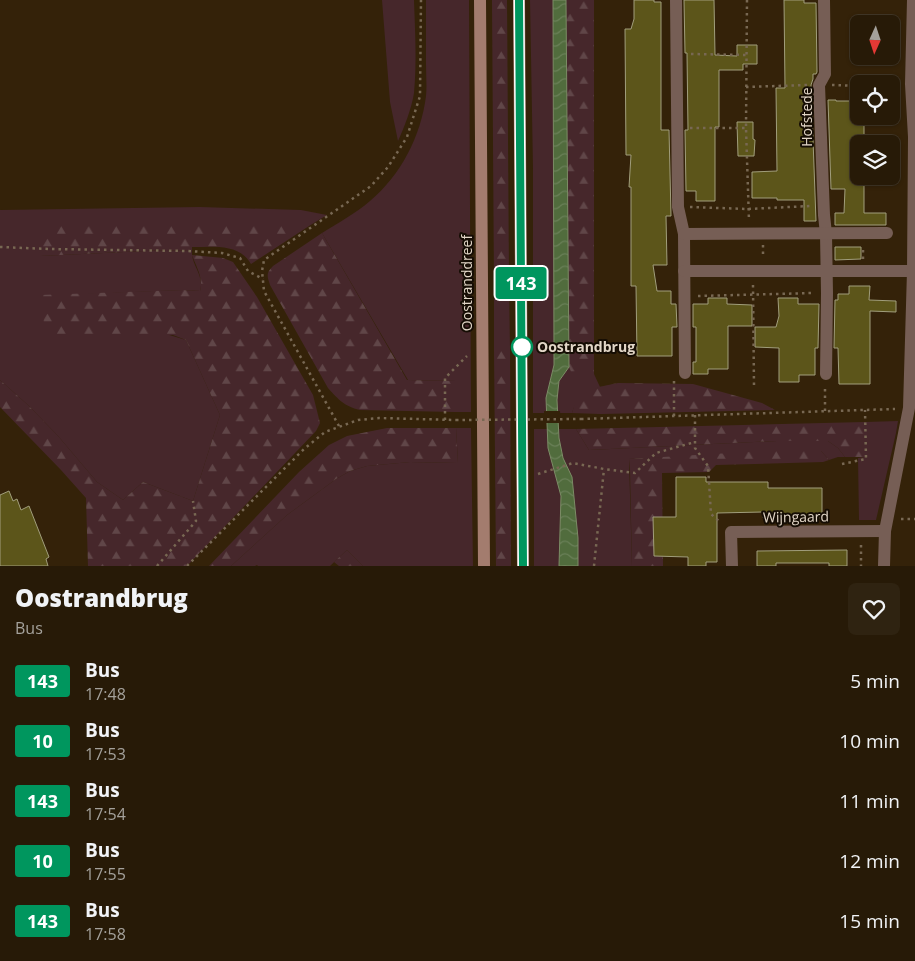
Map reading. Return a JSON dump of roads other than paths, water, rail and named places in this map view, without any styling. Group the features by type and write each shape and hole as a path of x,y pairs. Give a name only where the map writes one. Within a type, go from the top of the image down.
{"main road":[{"name":"Oostranddreef","path":"480,0 484,566"},
{"path":"519,0 523,566"}],"street":[{"path":"676,0 678,207 684,234 685,373"},
{"name":"Hofstede","path":"824,0 825,74 819,85 826,234 826,374"},
{"path":"884,566 885,531 909,408 914,198 914,137 911,84 913,0"},
{"path":"684,234 887,233"},
{"path":"684,271 913,271"},
{"name":"Wijngaard","path":"732,566 731,532 885,531"}],"water":[{"path":"553,0 566,0 569,367 559,381 557,400 559,438 563,458 572,477 578,538 578,566 559,566 561,496 548,448 546,398 554,365"}],"place":[{"name":"Oostrandbrug","path":"522,347"}]}
